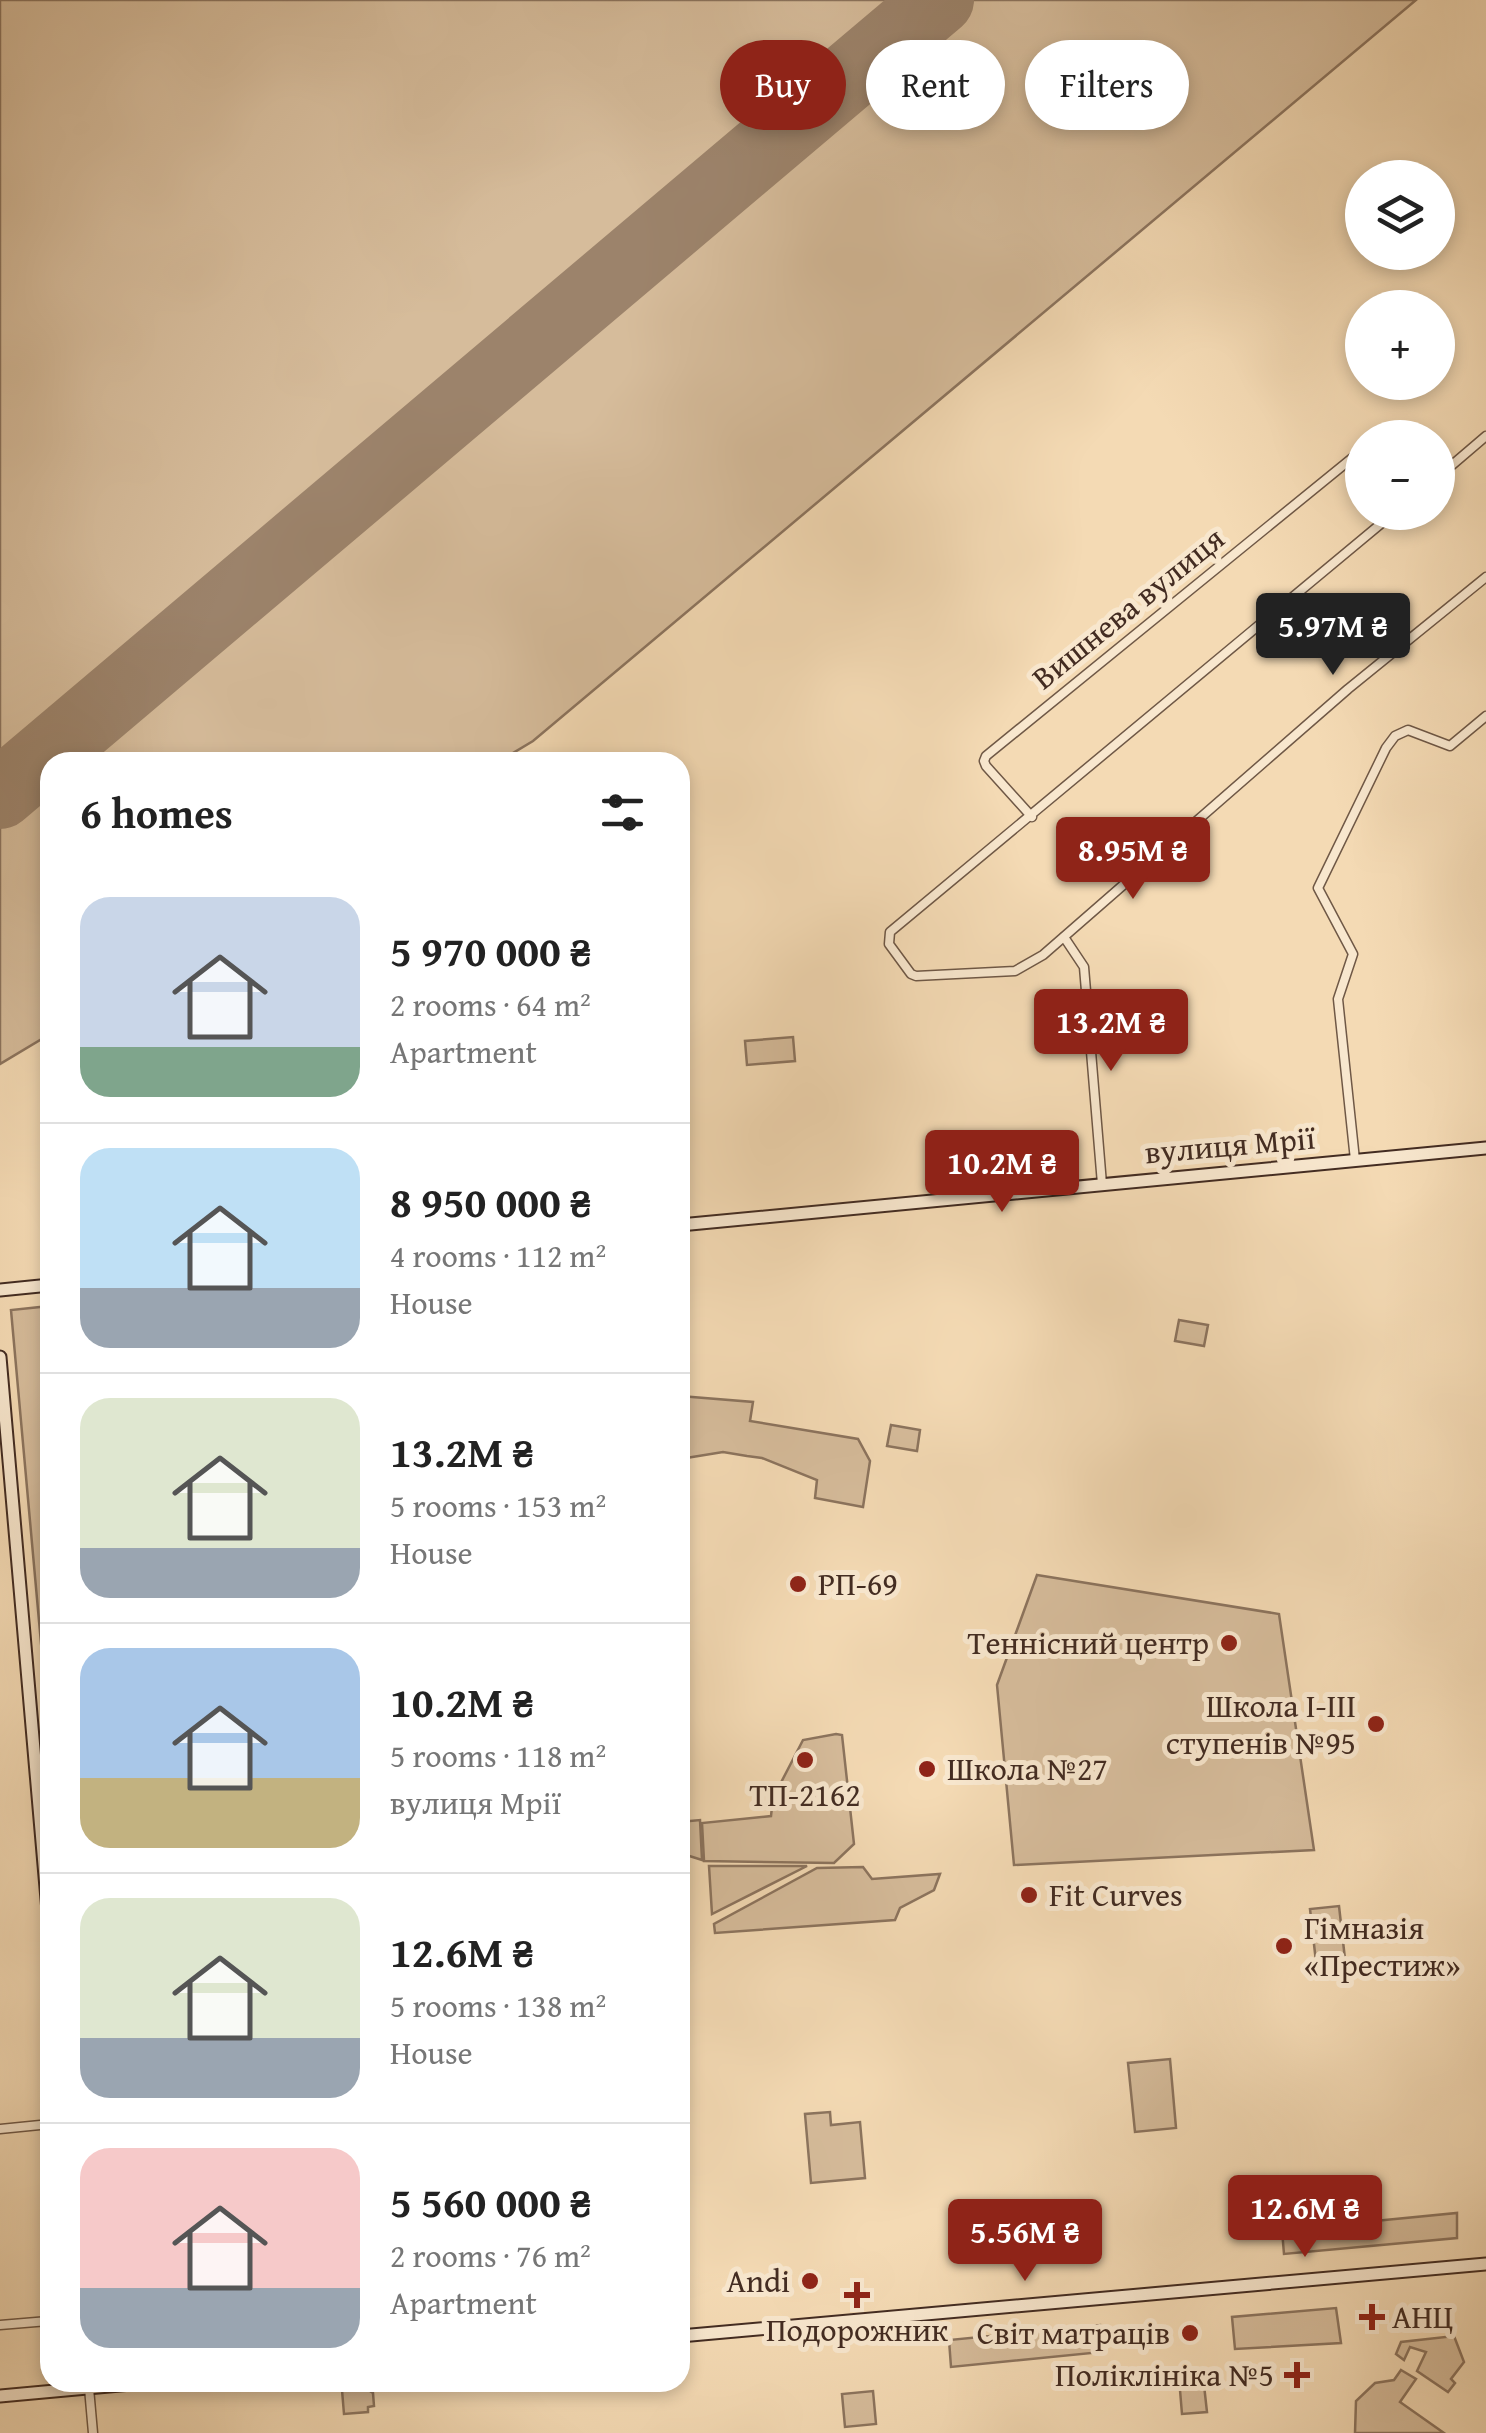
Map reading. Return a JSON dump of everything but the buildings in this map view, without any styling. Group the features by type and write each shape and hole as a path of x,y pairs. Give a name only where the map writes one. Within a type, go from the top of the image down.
{"street":[{"path":"1455,462 1486,436"},
{"name":"Вишнева вулиця","path":"1032,817 986,766 986,756 1345,464"},
{"path":"1374,530 890,932 889,944 911,974 1015,971 1043,956 1348,689 1486,577"},
{"path":"1355,1160 1338,999 1353,954 1318,888 1395,736 1408,730 1450,746 1486,716"},
{"path":"1064,937 1084,967 1102,1184"},
{"name":"вулиця Мрії","path":"690,1224 1486,1148"},
{"path":"0,1290 40,1286"},
{"path":"0,1357 8,1531 40,1838"},
{"path":"0,2129 40,2125"},
{"path":"690,2335 1486,2264"},
{"path":"0,2325 40,2322"},
{"path":"0,2396 40,2391"},
{"path":"90,2392 93,2433"}],"shaded area":[{"path":"0,0 1416,0 533,741 515,752 40,752 40,1040 0,1064"},
{"path":"793,1037 795,1061 747,1065 745,1041"},
{"path":"40,1307 40,1632 11,1310"},
{"path":"1179,1320 1208,1325 1204,1346 1175,1341"},
{"path":"690,1397 753,1402 750,1421 858,1439 870,1461 863,1507 815,1498 817,1480 762,1458 723,1452 690,1457"},
{"path":"891,1425 920,1430 917,1451 887,1446"},
{"path":"1037,1575 1279,1614 1314,1850 1014,1865 997,1685"},
{"path":"842,1735 854,1844 834,1863 704,1861 702,1823 771,1816 773,1798 803,1740"},
{"path":"700,1820 702,1860 690,1856 690,1821"},
{"path":"709,1866 807,1866 712,1914"},
{"path":"863,1867 872,1879 940,1874 934,1890 900,1908 895,1920 715,1933 714,1924 817,1868"},
{"path":"1339,1906 1345,1959 1316,1962 1310,1909"},
{"path":"1170,2059 1176,2128 1135,2132 1128,2063"},
{"path":"830,2112 831,2125 860,2122 865,2178 811,2183 805,2114"},
{"path":"1457,2213 1457,2238 1284,2254 1282,2230"},
{"path":"1336,2308 1341,2343 1235,2349 1232,2317"},
{"path":"1100,2325 1102,2352 951,2367 949,2340"},
{"path":"1454,2336 1464,2362 1451,2379 1455,2383 1448,2392 1417,2371 1426,2352 1410,2347 1404,2360 1396,2354 1401,2342"},
{"path":"1401,2370 1416,2379 1400,2402 1444,2433 1355,2433 1356,2401 1375,2383 1394,2380"},
{"path":"1203,2376 1207,2412 1182,2414 1179,2378"},
{"path":"873,2391 876,2424 845,2427 842,2394"},
{"path":"342,2392 373,2393 374,2406 368,2407 368,2412 344,2414"}],"taxiway":[{"path":"0,782 25,773"}],"runway":[{"path":"50,752 939,0"},
{"path":"0,794 40,760"}],"place":[{"name":"РП-69","path":"798,1584"},
{"name":"Теннісний центр","path":"1229,1643"},
{"name":"Школа І-ІІІ ступенів №95","path":"1376,1724"},
{"name":"ТП-2162","path":"805,1760"},
{"name":"Школа №27","path":"927,1769"},
{"name":"Fit Curves","path":"1029,1895"},
{"name":"Гімназія «Престиж»","path":"1284,1946"},
{"name":"Andi","path":"810,2281"},
{"name":"Подорожник","path":"857,2295"},
{"name":"АНЦ","path":"1372,2317"},
{"name":"Світ матраців","path":"1190,2333"},
{"name":"Поліклініка №5","path":"1297,2375"}]}
